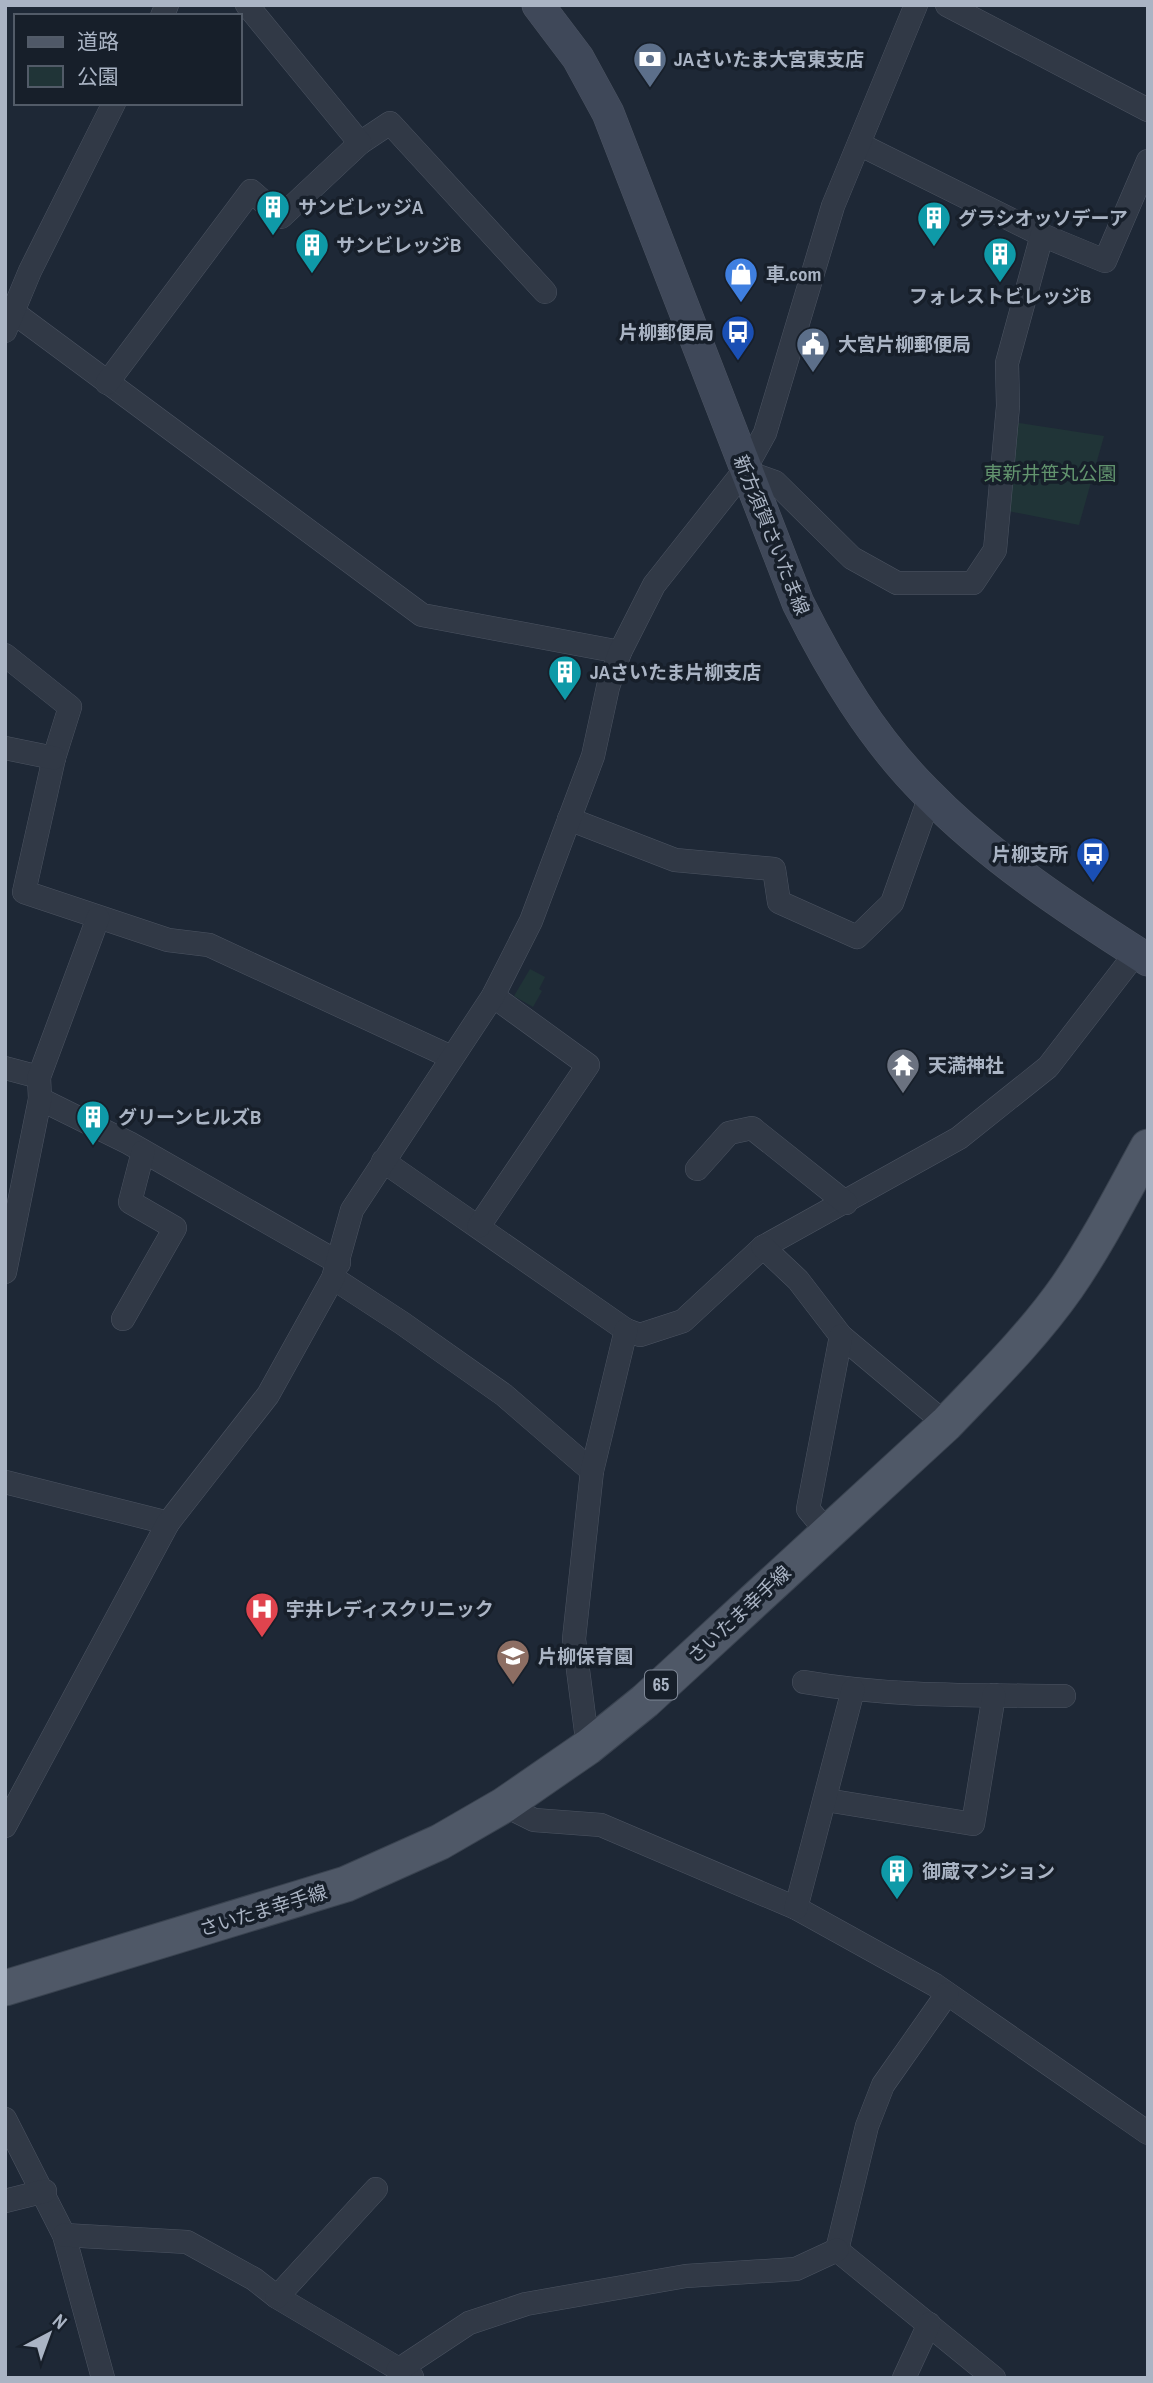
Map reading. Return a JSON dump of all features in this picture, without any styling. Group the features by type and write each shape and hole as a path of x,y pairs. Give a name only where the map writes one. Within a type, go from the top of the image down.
{"main road":[{"name":"新方須賀さいたま線","path":"538,5 578,58 608,113 744,471 798,603 824,654 871,726 930,796 1027,877 1142,957"},
{"name":"さいたま幸手線","path":"5,1988 345,1884 440,1842 504,1805 588,1746 654,1692 946,1424 1011,1356 1066,1288 1096,1243 1148,1147"}],"street":[{"path":"247,5 360,143"},
{"path":"5,1826 168,1523 268,1395 336,1271 352,1210 493,996 531,920 593,756 608,687 620,652 653,585 744,471 765,433 833,206 916,5"},
{"path":"947,5 1148,110"},
{"path":"113,105 36,258 9,322 107,383 422,615 620,652"},
{"path":"107,383 251,191 281,217 360,143 390,123 545,292"},
{"path":"859,144 1042,235 1105,261 1148,161"},
{"path":"744,471 775,482 852,558 897,583 973,583 995,550 1008,406 1007,363 1042,235"},
{"path":"5,655 70,707 54,758 24,892 167,940 209,946 451,1057"},
{"path":"5,748 54,758"},
{"path":"569,819 675,860 774,869 779,902 857,937 892,903 930,796"},
{"path":"5,1272 39,1088 98,918"},
{"path":"383,1161 626,1330 640,1335 683,1321 763,1247 959,1138 1048,1068 1142,957"},
{"path":"478,1226 588,1065 493,996"},
{"path":"5,1068 336,1271 504,1395 592,1471"},
{"path":"697,1169 729,1133 752,1128 846,1203"},
{"path":"123,1319 175,1228 130,1202 143,1152"},
{"path":"763,1247 798,1280 841,1336 946,1424"},
{"path":"588,1746 574,1639 592,1471 626,1330"},
{"path":"827,1532 808,1509 841,1336"},
{"path":"5,1482 168,1523"},
{"path":"804,1682 853,1690 1064,1696"},
{"path":"796,1908 853,1690"},
{"path":"826,1800 973,1824 994,1695"},
{"path":"504,1805 534,1820 601,1825 796,1908 852,1937 947,1994 1148,2133"},
{"path":"837,2250 867,2126 883,2085 947,1994"},
{"path":"5,2119 45,2191 64,2235 103,2378"},
{"path":"277,2297 376,2189"},
{"path":"5,2202 45,2191"},
{"path":"64,2235 187,2242 254,2279 277,2297 406,2374 469,2323 526,2305 686,2276 796,2269 837,2250"},
{"path":"837,2250 994,2378"},
{"path":"904,2378 929,2324"}],"green space":[{"name":"東新井笹丸公園","path":"1012,422 1104,436 1079,525 1003,510"},
{"path":"530,969 545,977 539,989 542,991 533,1007 514,996"}],"place":[{"name":"JAさいたま大宮東支店","path":"650,89"},
{"name":"サンビレッジA","path":"273,237"},
{"name":"グラシオッソデーア","path":"934,248"},
{"name":"サンビレッジB","path":"312,275"},
{"name":"フォレストビレッジB","path":"1000,284"},
{"name":"車.com","path":"741,304"},
{"name":"片柳郵便局","path":"738,362"},
{"name":"大宮片柳郵便局","path":"813,374"},
{"name":"JAさいたま片柳支店","path":"565,702"},
{"name":"片柳支所","path":"1093,884"},
{"name":"天満神社","path":"903,1095"},
{"name":"グリーンヒルズB","path":"93,1147"},
{"name":"宇井レディスクリニック","path":"262,1639"},
{"name":"片柳保育園","path":"513,1686"},
{"name":"御蔵マンション","path":"897,1901"}]}
